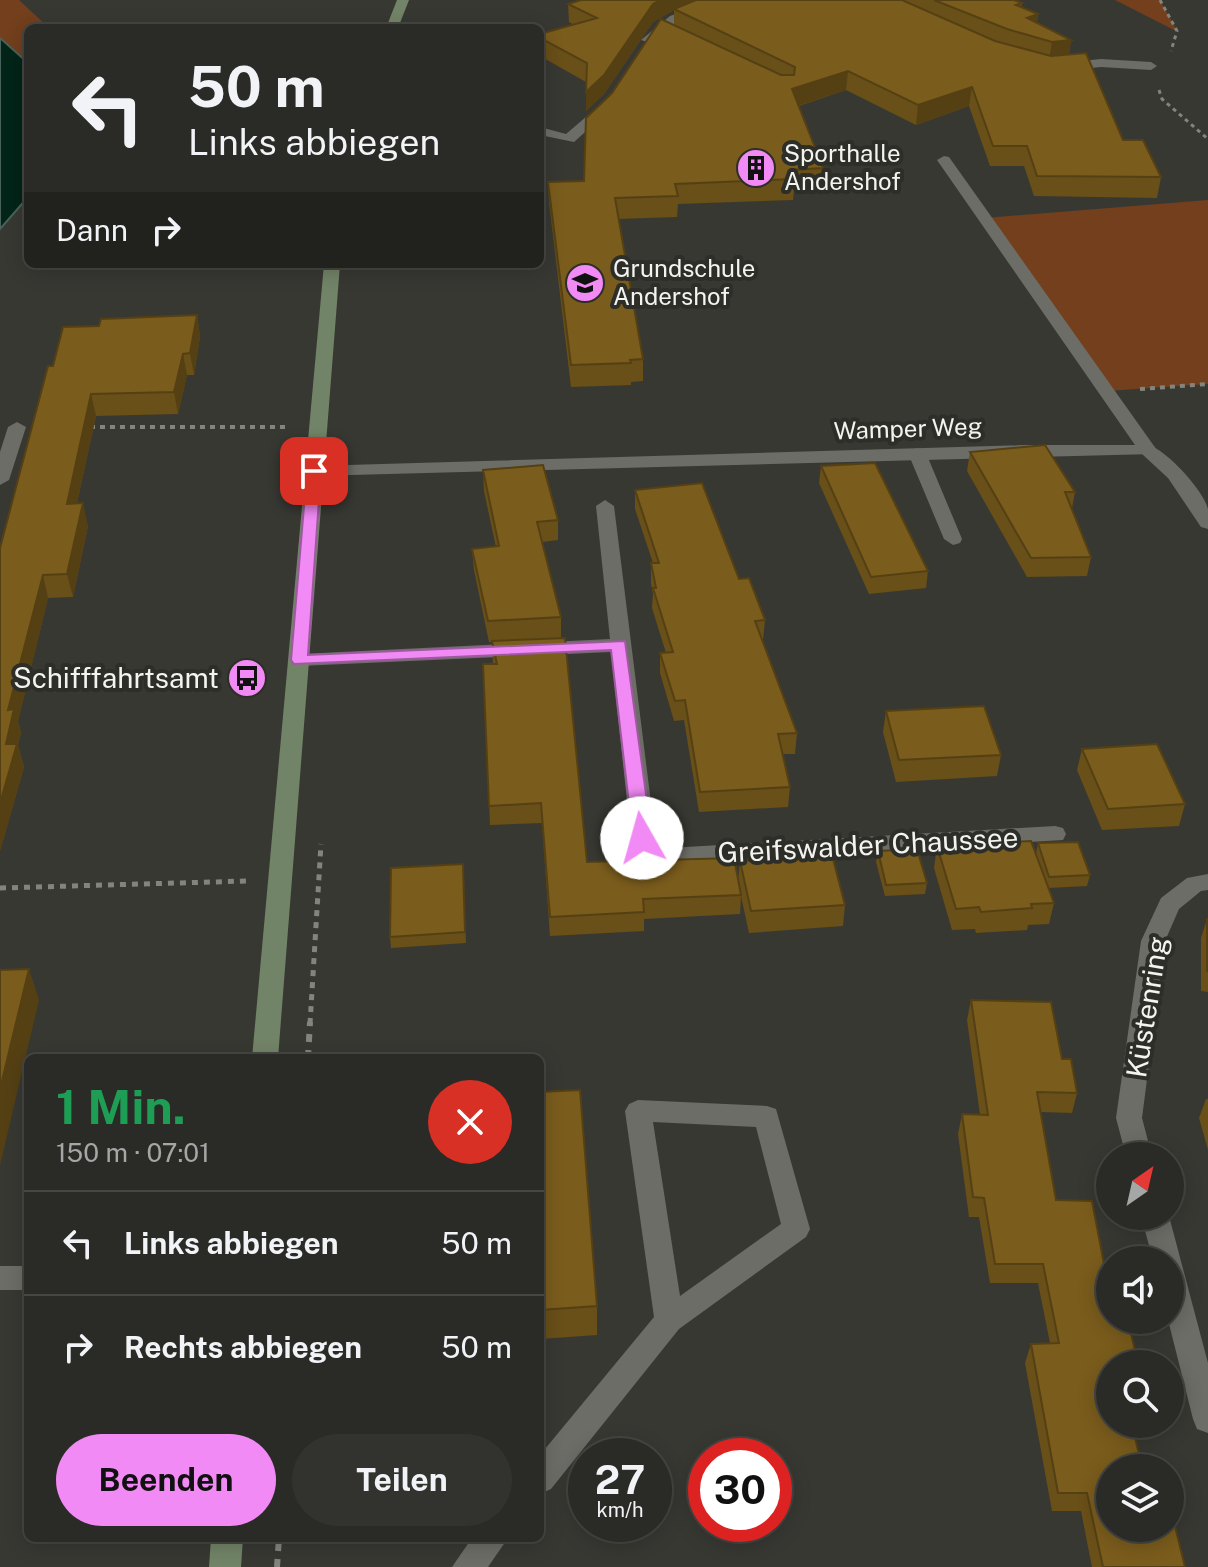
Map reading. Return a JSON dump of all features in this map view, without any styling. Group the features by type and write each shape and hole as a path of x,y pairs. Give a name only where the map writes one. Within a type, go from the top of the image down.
{"main road":[{"path":"394,24 403,0"},
{"path":"265,1054 332,268"},
{"path":"225,1567 227,1542"}],"street":[{"path":"642,49 658,28 681,14 729,0"},
{"path":"658,28 673,35"},
{"path":"1049,68 1101,63 1151,66"},
{"path":"544,132 569,139 599,115 617,91"},
{"path":"944,160 1148,450 1165,461 1179,477 1208,523"},
{"path":"0,480 17,427"},
{"name":"Wamper Weg","path":"314,471 917,453 1148,450"},
{"path":"917,453 953,539"},
{"name":"Greifswalder Chaussee","path":"605,506 642,838 648,849 667,856 1055,834"},
{"path":"300,660 619,645"},
{"name":"Küstenring","path":"1135,1142 1129,1118 1153,941 1169,904 1195,884 1208,882"},
{"path":"544,1474 669,1320 796,1229 767,1117 638,1111 669,1320"},
{"path":"0,1278 24,1278"},
{"path":"1184,1327 1208,1419"},
{"path":"468,1567 489,1542"}],"path":[{"path":"1107,391 1208,384"},
{"path":"80,427 317,427"},
{"path":"0,888 282,880"},
{"path":"277,1567 279,1542"}],"shaded area":[{"path":"0,0 19,0 45,24 24,24 24,59 0,38"},
{"path":"1115,0 1160,0 1178,32"},
{"path":"0,38 24,59 24,202 0,229"},
{"path":"1208,200 1208,384 1107,391 985,218"}],"building":[{"path":"581,0 660,0 653,4 604,75 586,92 587,63 544,40 544,33 597,18 568,4"},
{"path":"696,0 902,0 995,41 1051,56 1086,53 1123,140 1143,140 1161,177 1037,176 1027,146 993,146 972,87 918,105 848,71 792,89 823,168 791,170 794,179 675,184 678,196 615,198 643,359 630,360 631,363 571,365 548,182 584,181 586,118 612,93 661,19 781,75 794,75 795,67 674,9"},
{"path":"934,0 1014,0 1022,3 1016,5 1038,14 1027,18 1071,40 1052,42 1007,29"},
{"path":"197,315 190,353 183,354 174,392 91,394 67,504 83,503 67,574 43,575 8,710 14,709 6,744 17,744 0,803 0,548 48,366 53,366 63,327 99,326 101,319"},
{"path":"1045,445 1075,492 1065,492 1091,557 1031,558 970,452"},
{"path":"875,463 928,571 871,577 821,466"},
{"path":"543,465 558,520 537,522 561,617 488,621 472,549 499,546 483,470"},
{"path":"702,483 739,579 749,578 765,620 755,621 797,733 778,734 790,787 700,792 685,700 675,701 660,653 673,652 653,588 656,588 651,563 659,563 635,490"},
{"path":"565,638 587,862 734,858 741,895 643,899 644,912 550,917 541,803 489,806 483,664 497,664 492,641"},
{"path":"984,706 1001,755 899,760 886,711"},
{"path":"1157,744 1185,804 1108,809 1082,749"},
{"path":"1031,841 1054,903 981,912 979,907 956,909 937,846"},
{"path":"1078,842 1090,875 1049,877 1038,843"},
{"path":"917,849 927,883 886,885 878,851"},
{"path":"832,855 845,905 751,911 740,861"},
{"path":"463,864 465,932 390,937 391,868"},
{"path":"1208,919 1208,971 1207,971"},
{"path":"29,969 0,1089 0,970"},
{"path":"971,1000 1051,1002 1062,1059 1071,1059 1077,1093 1037,1092 1056,1200 1092,1201 1101,1246 1096,1246 1096,1334 1131,1334 1135,1350 1096,1350 1096,1438 1135,1438 1139,1454 1096,1454 1096,1535 1087,1493 1058,1493 1031,1344 1059,1343 1043,1264 995,1264 984,1198 973,1197 962,1114 988,1115"},
{"path":"580,1090 597,1306 544,1310 544,1092"},
{"path":"1098,1542 1179,1542 1185,1567 1103,1567"}],"place":[{"name":"Sporthalle Andershof","path":"756,168"},
{"name":"Grundschule Andershof","path":"585,283"},
{"name":"Schifffahrtsamt","path":"247,678"}],"route":[{"path":"314,471 300,660 619,645 642,838"}]}
